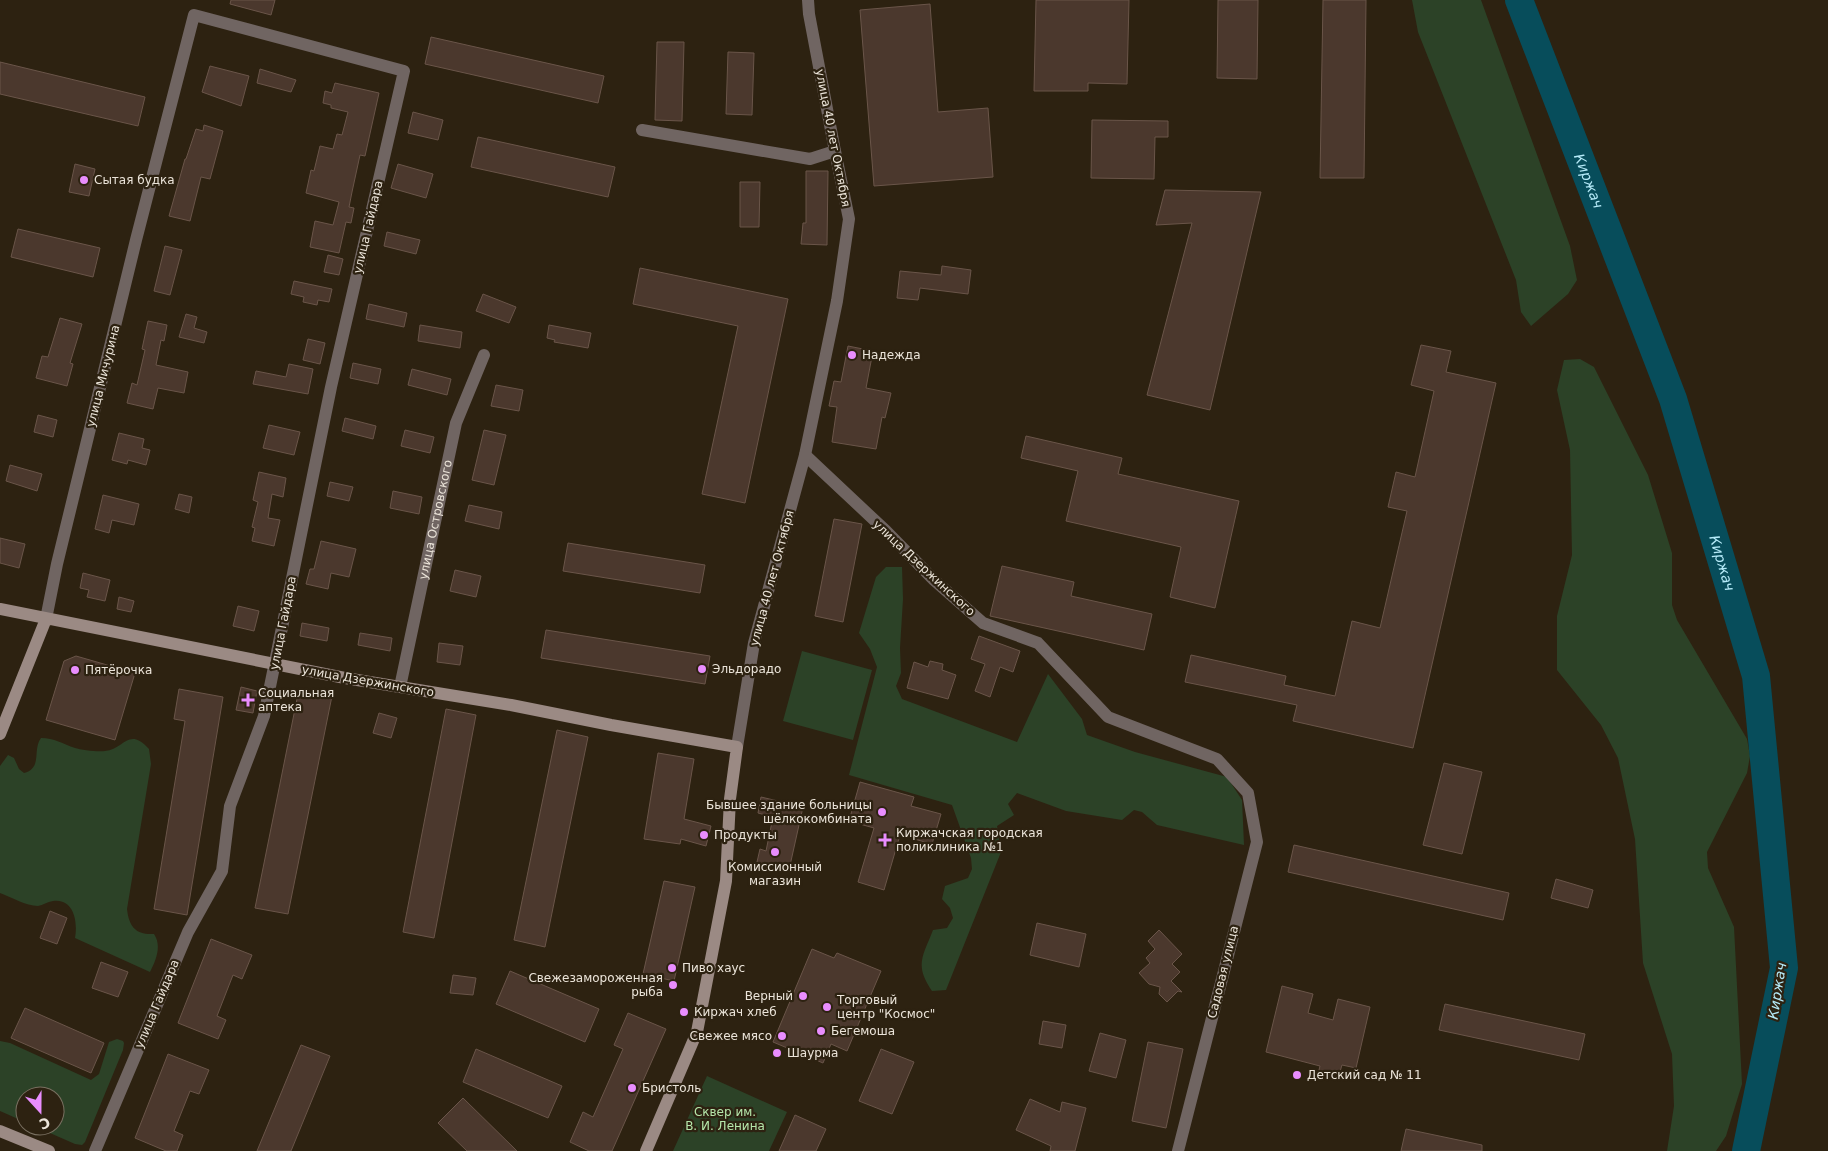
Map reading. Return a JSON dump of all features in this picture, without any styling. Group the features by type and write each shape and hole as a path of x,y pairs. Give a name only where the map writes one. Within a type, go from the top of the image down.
{"street":[{"name":"улица 40 лет Октября","path":"646,1151 697,1032 726,881 730,799 748,672 754,643 805,455 837,301 849,219 809,14 808,0"},
{"name":"улица Гайдара","path":"95,1151 188,932 222,871 230,806 264,716 331,387 404,72 194,15"},
{"name":"улица Мичурина","path":"0,734 46,619 134,249 194,15"},
{"path":"642,130 810,159 835,151"},
{"name":"улица Островского","path":"400,687 456,424 484,355"},
{"name":"улица Дзержинского","path":"805,455 886,531 934,580 983,623 1038,643 1108,717 1217,759 1248,793"},
{"name":"улица Дзержинского","path":"0,609 274,664 737,747"},
{"name":"Садовая улица","path":"1178,1151 1256,842 1248,793"},
{"path":"0,1131 50,1151"}],"green space":[{"path":"1412,0 1481,0 1570,246 1577,280 1568,294 1531,326 1521,312 1516,280 1418,32"},
{"path":"1580,359 1594,367 1648,475 1672,553 1672,605 1677,620 1747,739 1750,756 1747,773 1707,852 1708,868 1734,927 1742,1084 1726,1136 1716,1151 1667,1151 1674,1106 1672,1054 1643,963 1635,839 1618,758 1601,725 1557,670 1557,616 1572,555 1570,450 1557,390 1564,360"},
{"path":"886,567 902,567 901,673 896,686 902,699 1017,742 1048,674 1082,719 1087,735 1135,752 1227,777 1242,800 1244,845 1157,825 1142,812 1134,810 1122,820 1066,811 1017,793 1008,804 1014,815 997,826 1001,852 946,990 932,991 923,974 922,960 933,930 947,928 953,918 950,908 942,899 945,886 968,878 972,869 971,858 952,805 849,775 877,667 870,649 859,633 876,577"},
{"path":"802,651 872,670 853,740 783,721"},
{"path":"41,738 90,751 111,750 126,741 136,739 149,749 151,764 127,909 134,929 142,933 154,934 158,943 157,953 150,972 75,938 75,918 66,903 53,901 33,906 0,893 0,766 8,755 14,758 19,769 24,773 30,771 35,763 38,743"},
{"path":"117,1039 123,1041 123,1050 85,1142 82,1145 57,1136 65,1136 65,1086 15,1086 15,1118 0,1111 0,1041 10,1043 91,1080 99,1074 109,1042"},
{"name":"Сквер им. В. И. Ленина","path":"707,1076 787,1112 769,1151 673,1151"}],"building":[{"path":"231,0 275,0 271,15 230,4"},
{"path":"1036,0 1129,0 1127,84 1088,83 1088,91 1034,91"},
{"path":"1218,0 1258,0 1257,79 1217,78"},
{"path":"1323,0 1366,0 1364,178 1320,178"},
{"path":"930,4 938,112 988,108 993,177 874,186 860,10"},
{"path":"431,37 604,76 598,103 425,64"},
{"path":"657,42 684,42 682,121 655,120"},
{"path":"728,52 754,53 752,115 726,114"},
{"path":"0,62 145,97 138,126 0,94"},
{"path":"210,66 249,76 241,106 202,92"},
{"path":"260,69 296,80 291,92 257,83"},
{"path":"335,83 379,93 365,156 360,155 352,192 349,207 354,208 351,223 346,222 339,253 310,247 315,221 333,225 339,202 306,193 311,170 314,171 320,146 333,149 337,134 342,135 348,112 331,108 331,105 323,103 325,91 332,93"},
{"path":"413,112 443,120 438,140 408,133"},
{"path":"1092,120 1168,121 1168,137 1155,137 1154,179 1091,178"},
{"path":"204,125 223,131 210,179 201,177 190,221 169,216 185,159 196,129 203,131"},
{"path":"478,137 615,167 608,197 471,167"},
{"path":"75,164 95,169 89,196 69,192"},
{"path":"398,164 433,174 426,198 391,188"},
{"path":"806,171 828,171 827,245 801,244 803,223 806,223"},
{"path":"740,182 760,182 759,227 740,227"},
{"path":"1165,190 1261,192 1210,410 1147,395 1192,223 1156,225"},
{"path":"18,229 100,248 93,277 11,257"},
{"path":"387,232 420,240 416,254 384,246"},
{"path":"165,246 182,250 170,295 154,291"},
{"path":"328,255 343,259 339,275 324,272"},
{"path":"942,266 971,270 968,294 920,288 918,300 897,298 900,271 941,275"},
{"path":"640,268 788,299 745,503 702,494 738,326 633,304"},
{"path":"294,281 332,289 329,302 318,300 317,305 303,302 304,297 291,294"},
{"path":"483,294 516,307 509,323 476,311"},
{"path":"369,304 407,313 404,327 366,319"},
{"path":"186,314 197,317 194,328 207,332 204,343 179,337"},
{"path":"60,318 82,324 70,363 73,364 67,386 36,378 42,356 48,357"},
{"path":"148,321 167,325 164,341 161,340 156,365 188,372 184,393 158,388 153,409 127,403 132,383 137,385 145,350 142,349"},
{"path":"420,325 462,332 460,348 418,341"},
{"path":"549,325 591,333 588,348 554,342 555,340 547,338"},
{"path":"308,339 325,343 320,364 303,360"},
{"path":"1421,345 1451,351 1446,372 1496,383 1413,748 1293,721 1297,705 1185,682 1191,655 1286,676 1284,685 1335,696 1352,621 1380,628 1407,511 1388,507 1396,472 1415,477 1434,391 1411,385"},
{"path":"848,346 873,351 866,388 891,393 885,418 882,417 876,449 832,442 837,407 829,406 834,381 841,382"},
{"path":"353,363 381,369 378,384 350,378"},
{"path":"289,364 313,369 308,394 253,384 256,371 286,377"},
{"path":"412,369 451,379 447,395 408,385"},
{"path":"496,385 523,390 519,411 491,406"},
{"path":"38,415 57,420 53,437 34,432"},
{"path":"345,418 376,426 373,439 342,431"},
{"path":"269,425 300,432 294,455 263,448"},
{"path":"405,430 434,437 430,453 401,446"},
{"path":"484,430 506,435 494,485 472,480"},
{"path":"119,433 144,439 142,448 150,450 146,465 128,460 127,464 112,460"},
{"path":"1026,436 1122,458 1118,474 1239,501 1215,608 1170,597 1181,547 1066,521 1078,471 1021,458"},
{"path":"10,465 42,474 37,491 6,481"},
{"path":"259,472 286,478 283,497 272,494 268,518 280,520 274,546 252,541 255,528 252,527 258,502 253,500"},
{"path":"330,482 353,487 349,501 327,496"},
{"path":"393,491 422,497 419,514 390,508"},
{"path":"179,494 192,497 189,513 175,509"},
{"path":"103,495 139,504 134,525 112,520 109,533 95,529"},
{"path":"469,505 502,512 499,529 465,521"},
{"path":"834,519 862,524 843,622 815,616"},
{"path":"0,538 25,544 19,568 0,563"},
{"path":"321,541 356,549 349,577 331,573 328,589 306,584 310,569 314,569"},
{"path":"568,543 705,565 700,593 563,571"},
{"path":"1002,566 1074,582 1071,596 1152,614 1144,650 990,616"},
{"path":"455,570 481,576 476,597 450,591"},
{"path":"83,573 110,580 105,601 87,597 89,590 80,588"},
{"path":"119,597 134,601 131,612 117,609"},
{"path":"238,606 259,611 254,631 233,626"},
{"path":"302,623 329,628 327,641 300,636"},
{"path":"546,630 710,656 705,684 541,658"},
{"path":"360,633 392,638 390,651 358,645"},
{"path":"979,636 1020,651 1013,672 1000,667 990,697 975,691 985,664 971,659"},
{"path":"439,643 463,646 460,665 437,662"},
{"path":"76,656 135,673 115,740 46,720 64,661"},
{"path":"930,661 943,664 942,670 956,675 948,699 907,688 914,662 928,667"},
{"path":"241,687 257,691 253,713 236,710"},
{"path":"179,689 223,697 187,915 154,909 185,721 174,719"},
{"path":"299,689 332,696 288,914 255,908"},
{"path":"446,709 476,715 434,938 403,932"},
{"path":"379,713 397,718 391,738 373,733"},
{"path":"557,730 588,737 545,947 514,940"},
{"path":"658,753 694,759 684,819 711,826 706,846 681,839 680,844 644,839"},
{"path":"1444,763 1482,772 1462,854 1423,845"},
{"name":"Киржачская городская поликлиника №1","path":"860,782 914,797 911,806 941,814 932,844 900,835 884,890 858,882 874,828 849,821"},
{"path":"761,797 803,807 789,870 757,862 760,849 766,851 773,817 758,813"},
{"path":"1294,845 1509,893 1503,920 1288,872"},
{"path":"1556,879 1593,890 1588,908 1551,898"},
{"path":"664,881 695,887 674,981 643,974"},
{"path":"50,911 67,918 57,944 40,938"},
{"path":"1037,923 1086,934 1079,967 1030,955"},
{"path":"1159,930 1182,954 1172,964 1180,972 1171,981 1182,992 1178,991 1167,1002 1159,994 1160,987 1149,984 1139,973 1150,963 1146,958 1155,949 1148,941"},
{"path":"211,939 252,955 242,979 233,975 217,1016 226,1020 218,1039 178,1023"},
{"name":"Торговый центр \"Космос\"","path":"812,949 834,958 837,953 881,971 847,1051 831,1044 823,1063 773,1042"},
{"path":"101,962 128,972 118,997 92,988"},
{"path":"510,971 599,1009 585,1042 496,1004"},
{"path":"453,975 476,978 473,995 450,993"},
{"path":"1282,986 1313,994 1308,1013 1333,1020 1338,999 1370,1007 1356,1068 1342,1065 1339,1075 1319,1070 1320,1066 1266,1052"},
{"path":"1445,1004 1585,1034 1579,1060 1439,1030"},
{"path":"25,1008 104,1043 91,1073 11,1038"},
{"path":"628,1013 666,1029 612,1151 589,1151 570,1142 583,1112 593,1117 623,1049 614,1045"},
{"path":"1043,1021 1066,1025 1062,1048 1039,1044"},
{"path":"1100,1033 1126,1040 1116,1078 1089,1071"},
{"path":"1148,1042 1183,1049 1166,1128 1132,1121"},
{"path":"301,1045 330,1056 291,1151 257,1151"},
{"path":"476,1049 562,1086 548,1118 463,1082"},
{"path":"881,1049 914,1062 892,1114 859,1101"},
{"path":"168,1054 209,1070 199,1094 190,1091 174,1131 183,1135 177,1151 166,1151 135,1138"},
{"path":"463,1098 517,1151 467,1151 438,1123"},
{"path":"1030,1099 1060,1112 1062,1102 1086,1108 1075,1151 1050,1151 1051,1146 1016,1130"},
{"path":"795,1115 826,1129 816,1151 779,1151"},
{"path":"1406,1129 1482,1145 1482,1151 1401,1151"}],"waterway":[{"name":"Киржач","path":"1519,0 1673,399 1756,676 1784,968 1746,1151"}],"place":[{"name":"Сытая будка","path":"84,180"},
{"name":"Надежда","path":"852,355"},
{"name":"Эльдорадо","path":"702,669"},
{"name":"Пятёрочка","path":"75,670"},
{"name":"Социальная аптека","path":"248,700"},
{"name":"Бывшее здание больницы шёлкокомбината","path":"882,812"},
{"name":"Продукты","path":"704,835"},
{"name":"Киржачская городская поликлиника №1","path":"885,840"},
{"name":"Комиссионный магазин","path":"775,852"},
{"name":"Пиво хаус","path":"672,968"},
{"name":"Свежезамороженная рыба","path":"673,985"},
{"name":"Верный","path":"803,996"},
{"name":"Торговый центр \"Космос\"","path":"827,1007"},
{"name":"Киржач хлеб","path":"684,1012"},
{"name":"Бегемоша","path":"821,1031"},
{"name":"Свежее мясо","path":"782,1036"},
{"name":"Шаурма","path":"777,1053"},
{"name":"Детский сад № 11","path":"1297,1075"},
{"name":"Бристоль","path":"632,1088"}]}
